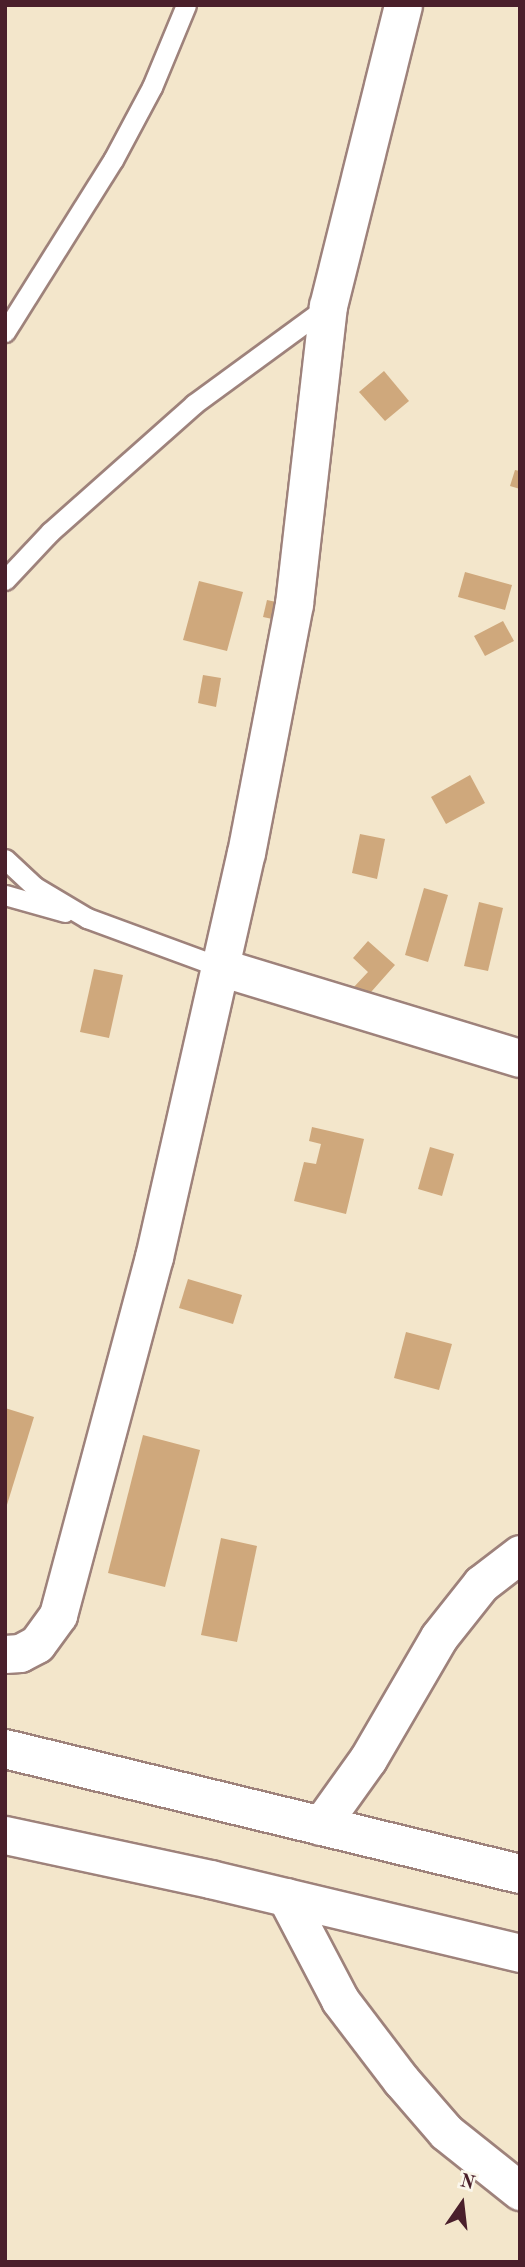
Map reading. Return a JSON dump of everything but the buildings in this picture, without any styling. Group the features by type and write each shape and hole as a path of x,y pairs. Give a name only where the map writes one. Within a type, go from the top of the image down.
{"street":[{"path":"5,1654 20,1653 37,1644 49,1631 63,1601 124,1382 220,967 293,604 328,306 403,5"},
{"path":"220,967 520,1058"},
{"path":"320,1826 368,1759 439,1637 481,1584 520,1554"},
{"path":"5,1749 520,1874"},
{"path":"5,1835 286,1896 520,1953"},
{"path":"286,1896 340,2000 401,2080 446,2132 520,2191"}],"lane":[{"path":"5,332 113,160 152,87 186,5"},
{"path":"5,580 50,532 194,404 328,306"},
{"path":"5,859 35,887 87,918"},
{"path":"5,895 87,918 220,967"}]}
